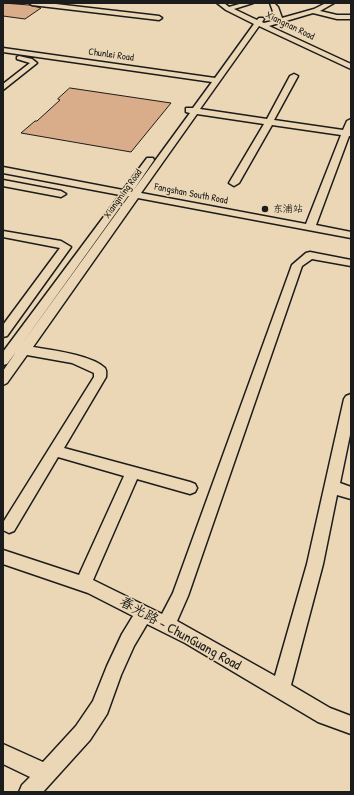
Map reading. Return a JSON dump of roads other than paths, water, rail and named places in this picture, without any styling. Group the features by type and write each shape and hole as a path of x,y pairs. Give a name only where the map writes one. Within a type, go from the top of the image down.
{"street":[{"path":"32,3 159,18"},
{"path":"66,7 72,3"},
{"name":"Xiangnan Road","path":"220,3 231,6 347,61 351,67"},
{"path":"231,6 249,3"},
{"path":"266,7 272,3 275,7 279,21"},
{"path":"260,21 279,21 314,11 331,3"},
{"path":"314,11 337,17 351,17"},
{"path":"337,17 340,20 351,22"},
{"name":"Xiangming Road","path":"3,380 19,349 212,79 260,21"},
{"name":"Chunlei Road","path":"3,50 212,79"},
{"path":"3,56 33,61 34,63 3,88"},
{"path":"234,183 294,76"},
{"path":"16,77 28,79"},
{"path":"190,110 349,134"},
{"path":"312,224 349,134 351,121"},
{"name":"Fangshan South Road","path":"3,166 312,224 351,228"},
{"name":"Fangshan South Road","path":"3,170 133,191"},
{"path":"3,182 61,194"},
{"name":"Fangshan South Road","path":"312,224 351,235"},
{"path":"3,234 61,244 66,247 5,328"},
{"path":"166,624 180,596 297,265 310,255 351,263"},
{"path":"9,526 100,378 100,371 92,365 63,357 19,349"},
{"name":"Xiangming Road","path":"3,361 19,349"},
{"path":"280,690 315,564 351,399"},
{"path":"55,451 190,488"},
{"path":"83,584 133,472"},
{"path":"332,487 351,492"},
{"name":"春光路 - ChunGuang Road","path":"3,557 83,584 144,613 191,637 325,715 351,724"},
{"path":"29,792 83,733 100,708 113,672 128,640 144,613"},
{"path":"3,754 46,774"}],"place":[{"name":"东浦站","path":"265,209"}]}
